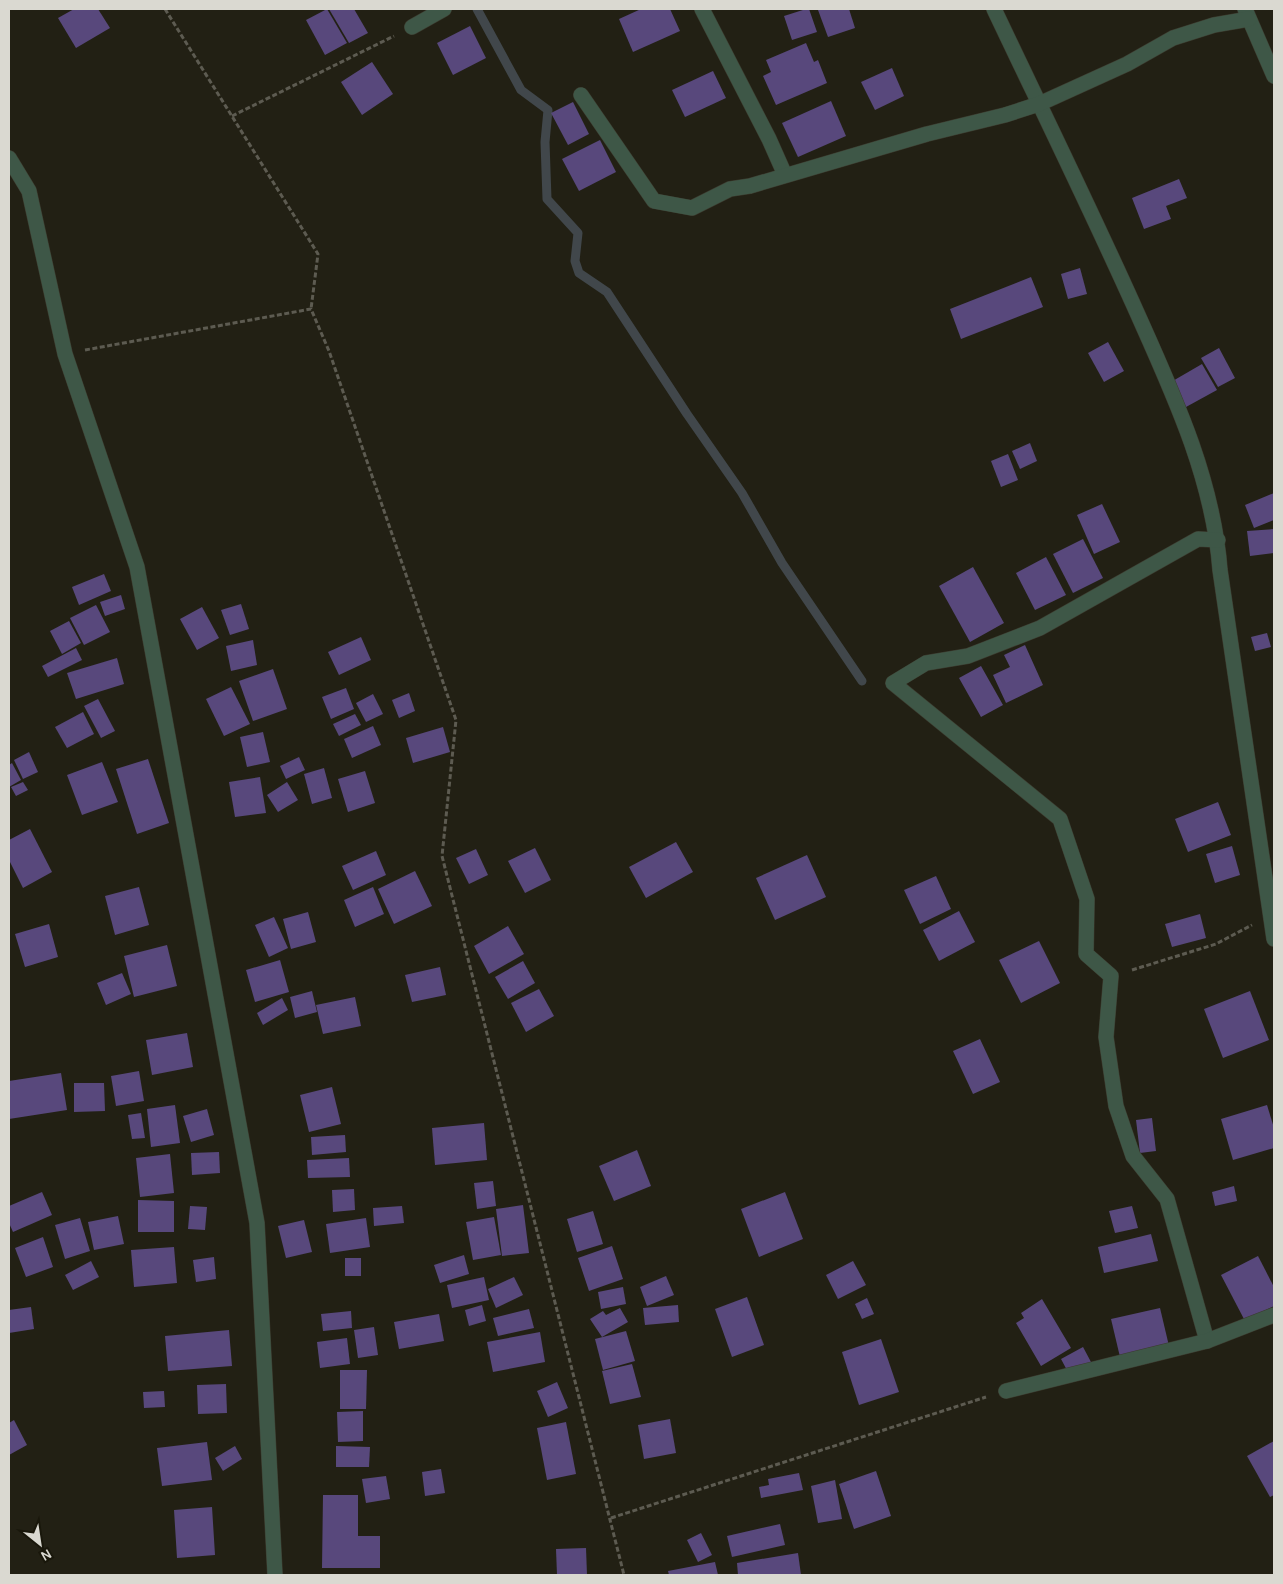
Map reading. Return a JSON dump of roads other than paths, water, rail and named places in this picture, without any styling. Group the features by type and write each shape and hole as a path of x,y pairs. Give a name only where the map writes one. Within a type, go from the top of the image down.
{"street":[{"path":"412,27 444,9"},
{"path":"702,9 769,139 785,175"},
{"path":"994,9 1173,395 1210,500 1218,540 1220,570 1274,939"},
{"path":"581,95 654,201 692,208 730,189 1039,104 1127,64 1173,38 1247,14 1274,76"},
{"path":"9,158 29,190 65,354 137,567 257,1223 275,1575"},
{"path":"1207,1341 1167,1199 1132,1156 1116,1106 1106,1037 1111,976 1086,954 1087,899 1060,819 893,683 926,663 968,656 1040,628 1198,539 1218,540"},
{"path":"1006,1391 1207,1341 1274,1315"}],"waterway":[{"path":"477,9 521,90 548,110 545,142 547,199 578,233 575,261 579,273 607,292 687,414 742,493 782,563 862,681"}]}
